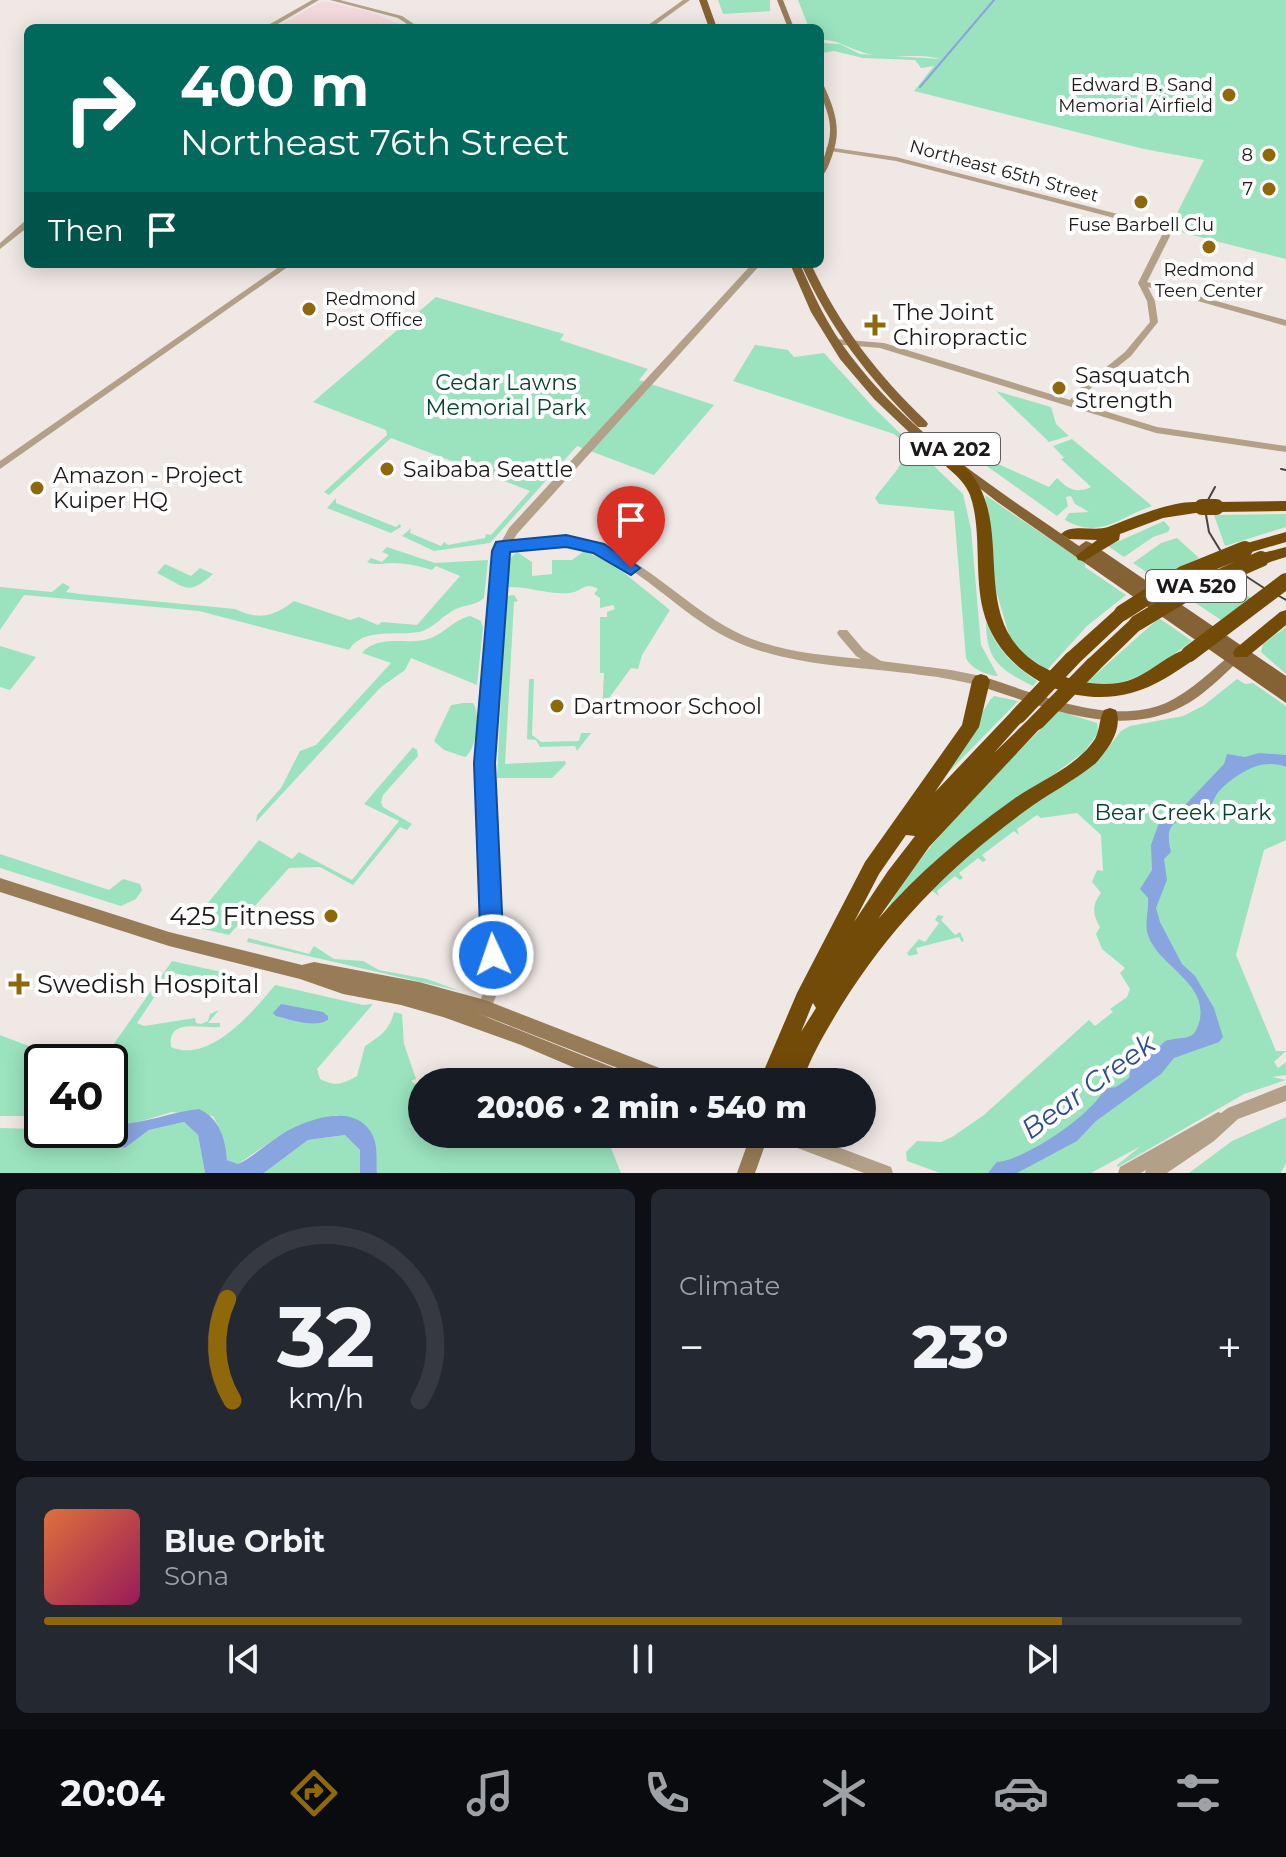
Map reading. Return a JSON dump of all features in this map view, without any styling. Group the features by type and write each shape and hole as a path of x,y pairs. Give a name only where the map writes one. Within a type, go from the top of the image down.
{"highway":[{"path":"941,454 975,490 982,515 991,613 1005,645 1032,671 1060,683 1114,691 1147,682 1286,581"},
{"path":"1069,534 1092,536 1121,530 1166,512 1209,507 1286,506"},
{"path":"1088,553 1121,530"},
{"name":"WA 520","path":"1027,719 1072,659 1122,613 1183,574 1245,549 1286,537"},
{"name":"WA 520","path":"1027,719 1093,665 1137,623 1198,585 1286,552"},
{"path":"1236,656 1283,619"},
{"path":"776,1068 804,1000 872,868 970,727 981,681"},
{"path":"799,1057 859,963 900,908 937,871 989,828 1093,753 1108,733 1110,715"},
{"path":"847,918 921,818 1027,719"},
{"path":"795,1068 842,964 883,894 935,826 1027,719"}],"main road":[{"path":"703,0 712,24"},
{"path":"710,0 719,24"},
{"path":"780,0 789,24"},
{"path":"824,95 836,122 834,139 824,167"},
{"path":"824,156 830,149"},
{"name":"WA 202","path":"797,268 810,303 883,400 941,454 1236,656 1286,697"},
{"name":"WA 202","path":"808,268 842,342 881,383 937,438 1069,534 1088,553"},
{"path":"981,681 1110,715 1140,714 1168,707 1236,656"},
{"name":"WA 202","path":"1236,656 1286,684"},
{"path":"0,885 169,939 302,972 314,969 389,983 634,1068"},
{"path":"482,1014 598,1068"},
{"path":"746,1173 755,1148"}],"street":[{"path":"273,24 316,0"},
{"path":"333,0 400,17 411,24"},
{"path":"653,24 687,0"},
{"name":"Northeast 65th Street","path":"830,149 896,159 1169,230 1142,283"},
{"path":"0,247 24,226"},
{"path":"0,466 282,268"},
{"path":"482,1014 493,973 485,763 503,547 528,515 753,268"},
{"path":"1142,283 1286,323"},
{"path":"1072,404 1082,391 1128,354 1154,322 1151,301 1142,283"},
{"path":"842,342 881,345 1170,433 1286,449"},
{"path":"528,515 525,524 529,532 551,540"},
{"path":"503,547 551,540 582,543 608,552 697,616 746,641 805,658 934,670 981,681"},
{"path":"843,633 860,653 880,665"},
{"path":"1126,1173 1198,1130 1286,1093"},
{"path":"1153,1173 1208,1135 1233,1113"},
{"path":"819,1148 885,1173"}],"shaded area":[{"path":"328,2 371,12 399,24 282,24 319,3"}],"green space":[{"path":"718,0 770,0 770,11 723,14"},
{"path":"798,0 1286,0 1286,259 1169,229 1204,160 1144,149 914,91 934,66 921,68 915,60 824,53 824,43 840,44 860,54 875,55 835,41 824,40 824,24 807,24","holes":["894,56 921,56 941,59"]},
{"name":"Cedar Lawns Memorial Park","path":"436,297 564,334 560,340 648,369 639,380 714,405 654,475 577,446 490,543 434,551 402,536 411,528 410,533 441,546 444,542 448,545 485,538 530,491 391,438 329,495 324,492 387,435 386,430 313,402"},
{"path":"755,345 788,350 794,357 824,353 874,408 963,494 971,529 981,645 998,676 979,671 966,658 954,511 879,504 875,498 899,466 906,445 894,434 733,381"},
{"path":"996,391 1051,407 1056,424 1069,436 1049,442"},
{"path":"1072,439 1152,506 1109,525 1077,526 1065,520 1069,513 1089,512 1075,504 1071,496 1066,497 1068,506 1057,516 967,452 973,449 976,454 1049,487 1057,478 1072,489 1086,489 1091,487 1061,459 1064,458 1053,446"},
{"path":"985,495 1126,595 1087,626 1047,670 1012,645 995,587"},
{"path":"336,498 336,503 396,527 400,524 401,527 391,533 327,508"},
{"path":"1286,514 1286,527 1225,546 1214,515"},
{"path":"1164,521 1170,528 1168,532 1153,537 1124,557 1108,546"},
{"path":"1177,538 1199,558 1157,579 1133,563 1161,543"},
{"path":"387,547 435,563 488,560 484,598 456,609 419,632 371,635 362,638 349,650 199,611 24,595 0,630 0,587 52,592 63,583 70,587 66,592 235,609 259,616 280,610 294,601 350,620 359,617 378,625 382,622 417,625 460,576 436,566 432,570 367,562 371,558 382,562 389,555 382,552"},
{"path":"584,551 613,564 670,610 642,655 638,669 631,668 604,705 609,708 602,715 604,673 600,673 600,617 607,617 607,612 615,609 613,605 600,608 600,598 594,594 598,589 589,586 561,593 506,587 510,558 517,552 532,562 532,576 552,574 552,560 572,560"},
{"path":"165,564 191,576 200,568 213,574 197,586 181,586 157,573"},
{"path":"1224,580 1251,598 1221,620 1188,598"},
{"path":"514,595 518,601 514,602 505,764 565,761 566,764 552,778 497,778 506,596"},
{"path":"470,616 481,621 483,628 477,685 411,658 405,670 381,687 256,822 257,815 281,788 300,751 316,745 391,663 362,653 368,647 383,642 430,638"},
{"path":"1159,618 1192,641 1143,674 1117,683 1086,683"},
{"path":"986,621 1006,656 1037,681 1033,686 997,662 989,645"},
{"path":"1286,627 1286,674 1261,652 1263,644"},
{"path":"0,646 36,657 10,690 0,687"},
{"path":"529,679 534,679 532,735 541,742 579,741 581,733 591,733 577,751 575,746 540,747 536,740 527,739"},
{"name":"Bear Creek Park","path":"1237,679 1245,684 1253,683 1286,706 1286,840 1264,850 1236,955 1276,1051 1286,1051 1274,1062 1278,1068 1286,1062 1286,1075 1272,1077 1286,1080 1244,1094 1118,1167 1141,1146 1091,1173 940,1173 907,1161 906,1152 917,1141 941,1142 984,1115 1089,1020 1095,1026 1113,1012 1110,1009 1127,997 1130,989 1120,973 1125,968 1102,949 1096,934 1100,927 1094,914 1095,905 1101,893 1092,882 1097,870 1103,871 1101,835 1077,813 1041,818 1037,815 1017,829 1019,835 1014,831 982,855 986,860 983,862 978,858 959,873 963,878 960,880 955,876 937,891 939,896 930,889 965,854 1104,753 1121,731 1130,726 1183,716 1203,706"},
{"path":"994,696 1018,701 941,780 990,700"},
{"path":"473,703 477,722 475,739 465,757 444,750 434,741 451,705"},
{"path":"1059,711 1097,723 1098,733 1084,752 1034,789 884,914 942,832"},
{"path":"413,747 418,756 383,795 381,802 383,807 412,824 407,830 400,827 353,885 320,867 289,868 229,935 199,928 195,924 195,919 259,840 292,859 299,852 352,880 399,821 364,804"},
{"path":"0,854 109,890 123,879 140,884 142,890 136,899 121,906 0,868"},
{"path":"938,915 944,916 941,920 955,935 960,932 964,941 959,937 916,948 918,954 909,956 907,953 919,939 925,942 939,923 935,920"},
{"path":"248,938 309,954 314,946 334,959 363,961 379,970 427,979 460,991 247,942"},
{"path":"172,961 244,977 236,984 171,972 137,1023 144,1026 195,1018 196,1023 201,1024 219,1010 208,1023 220,1023 220,1027 187,1026 174,1032 171,1047 185,1050 215,1042 229,1032 275,985 363,1005 373,1004 317,1069 320,1079 330,1083 339,1084 357,1076 365,1046 387,1028 394,1012 402,1014 404,1044 412,1068 408,1068 408,1148 611,1148 621,1173 377,1173 374,1138 337,1115 282,1134 238,1164 227,1160 221,1132 213,1116 172,1112 128,1125 128,1044 114,1044"},
{"path":"0,1035 24,1044 24,1116 0,1116"},
{"path":"1286,1117 1286,1163 1281,1173 1189,1173 1232,1141"},
{"path":"184,1122 198,1135 205,1173 0,1173 0,1128 24,1129 24,1148 128,1148 149,1130"},
{"path":"346,1135 360,1150 360,1173 264,1173 308,1140"}],"water":[{"path":"1259,753 1286,755 1286,767 1267,764 1249,769 1220,790 1205,811 1172,826 1169,832 1171,852 1164,859 1167,880 1156,908 1182,964 1195,976 1214,1008 1223,1037 1219,1042 1174,1058 1161,1074 1096,1121 1077,1141 1017,1173 988,1173 997,1162 1023,1154 1073,1123 1104,1089 1116,1087 1129,1078 1131,1067 1146,1060 1165,1041 1188,1037 1195,1032 1201,1011 1198,999 1191,987 1162,957 1148,935 1148,898 1140,889 1152,870 1151,845 1159,823 1186,804 1224,764 1227,754 1245,757"},
{"path":"281,1004 323,1012 328,1020 310,1023 276,1016 273,1013"},
{"path":"199,1109 212,1118 225,1144 227,1160 238,1164 279,1136 315,1119 342,1116 355,1119 365,1125 373,1136 377,1173 360,1173 360,1150 345,1135 308,1140 264,1173 205,1173 198,1135 184,1122 149,1130 128,1146 128,1123"}],"waterway":[{"path":"920,87 994,0"}],"tram line":[{"path":"1281,469 1286,470"},
{"path":"1208,500 1215,487"},
{"path":"1206,515 1209,532 1220,550"},
{"path":"1241,573 1264,588"},
{"path":"1279,596 1286,600"}],"place":[{"name":"Edward B. Sand Memorial Airfield","path":"1229,95"},
{"name":"8","path":"1269,155"},
{"name":"7","path":"1269,189"},
{"name":"Fuse Barbell Clu","path":"1141,202"},
{"name":"Redmond Teen Center","path":"1209,247"},
{"name":"Redmond Post Office","path":"309,309"},
{"name":"The Joint Chiropractic","path":"875,325"},
{"name":"Sasquatch Strength","path":"1059,388"},
{"name":"Saibaba Seattle","path":"387,469"},
{"name":"Amazon - Project Kuiper HQ","path":"37,488"},
{"name":"Dartmoor School","path":"557,706"},
{"name":"425 Fitness","path":"331,916"},
{"name":"Swedish Hospital","path":"19,984"}],"route":[{"path":"493,955 485,763 501,551 503,547 519,543 551,540 582,543 616,557 631,568"}],"water label":[{"name":"Bear Creek","path":"1088,1086"}]}
